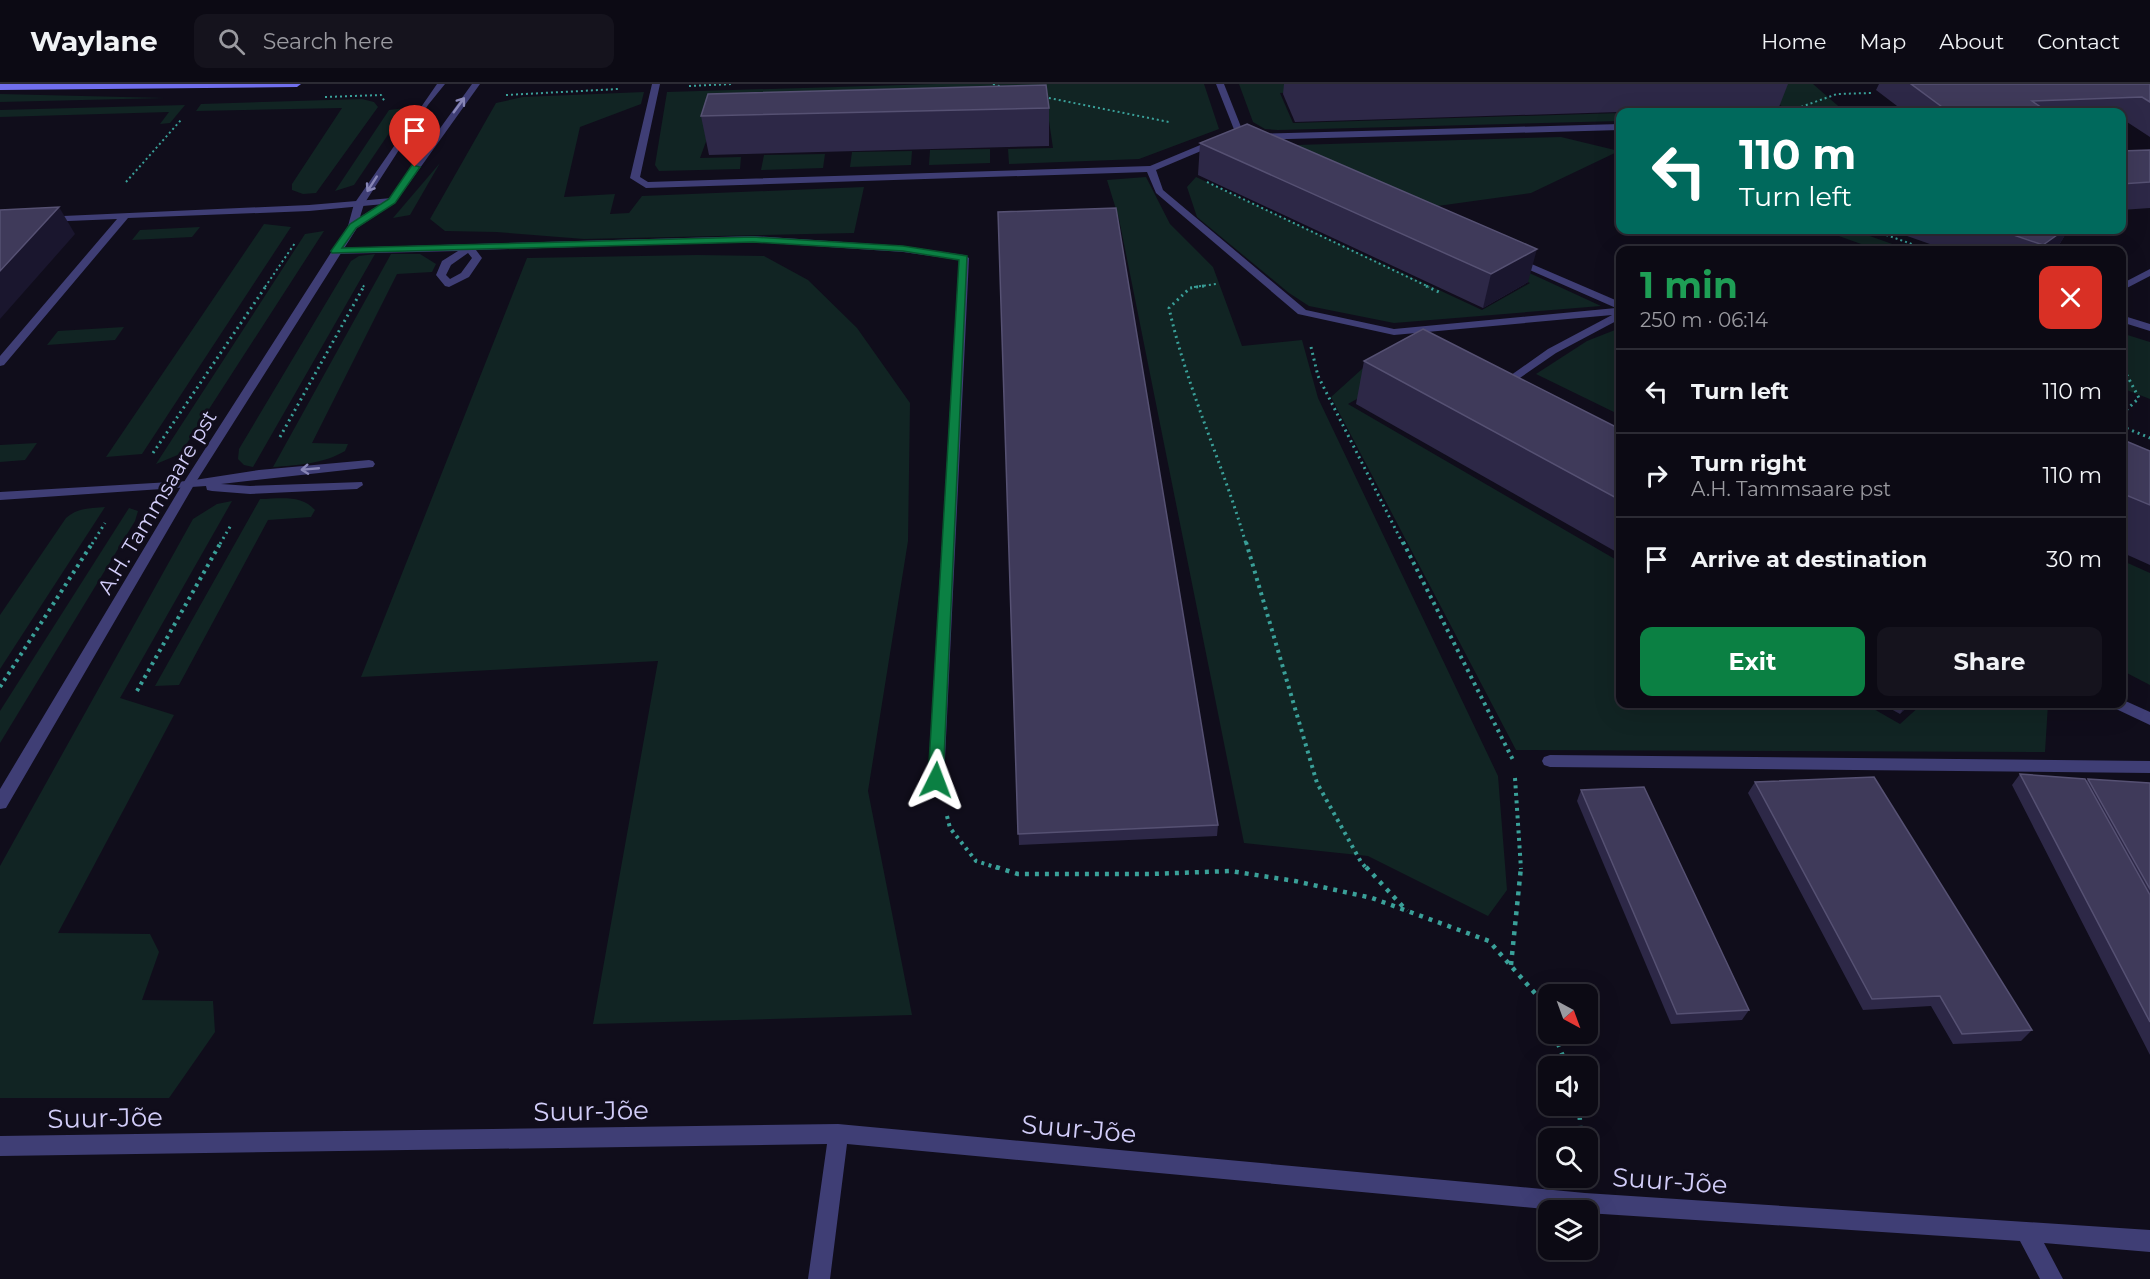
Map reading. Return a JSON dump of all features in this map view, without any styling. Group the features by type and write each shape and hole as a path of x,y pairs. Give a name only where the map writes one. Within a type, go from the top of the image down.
{"main road":[{"path":"0,87 297,84"}],"street":[{"name":"A.H. Tammsaare pst","path":"0,803 188,485 353,226 359,204 425,104 441,84"},
{"name":"A.H. Tammsaare pst","path":"353,226 392,201 476,84"},
{"path":"656,84 635,178 646,185 1151,169 1232,138 1616,127"},
{"path":"1220,84 1232,138"},
{"path":"1151,169 1159,190 1302,312 1394,332 1416,343"},
{"path":"36,219 319,207 392,201"},
{"path":"0,363 126,215"},
{"path":"335,251 753,239 903,249 964,258 936,780"},
{"path":"1500,253 1616,304"},
{"path":"2126,285 2150,272"},
{"path":"2126,276 2136,280"},
{"path":"1394,332 1616,313"},
{"path":"1500,387 1552,351 1616,315"},
{"path":"2126,320 2150,328"},
{"path":"0,496 188,485 259,474 369,464"},
{"path":"188,485 250,490 357,485"},
{"path":"2126,707 2150,719"},
{"path":"1550,761 2150,767"},
{"path":"819,1279 838,1134"},
{"name":"Suur-Jõe","path":"0,1146 838,1134 1586,1203 2150,1241"},
{"path":"2026,1231 2052,1279"}],"path":[{"path":"993,84 1014,90"},
{"path":"1798,108 1836,94 1871,93"},
{"path":"1037,95 1173,123"},
{"path":"96,217 187,113"},
{"path":"1165,163 1440,292"},
{"path":"0,687 129,488 319,207"},
{"path":"1883,234 1918,246"},
{"path":"1260,276 1190,288 1169,308 1179,352 1234,502 1317,783 1361,862 1407,911"},
{"path":"1302,312 1318,376 1513,760 1522,862 1510,966"},
{"path":"2126,373 2139,398 2126,410"},
{"path":"2126,428 2150,438"},
{"path":"1513,760 1550,761"},
{"path":"936,780 950,828 976,861 1018,874 1149,874 1230,871 1295,881 1372,897 1489,941 1538,997"}],"green space":[{"path":"936,84 1204,84 1219,129 1139,159 1009,164 1008,149 1053,148 1049,121 711,128 700,158 741,157 740,169 659,171 655,165 667,92"},
{"path":"1239,84 1323,84 1327,91 1280,93 1293,123 1616,113 1616,121 1278,130 1265,129 1253,122"},
{"path":"1757,84 1813,84 1840,108 1784,108"},
{"path":"644,92 641,104 580,127 564,197 615,194 610,214 629,213 642,196 864,187 854,233 584,239 496,232 445,231 430,219 496,103 523,97"},
{"path":"0,94 165,98 0,102"},
{"path":"362,99 374,102 378,107 316,193 303,194 292,190 292,184 342,108 196,111 201,104"},
{"path":"185,105 170,123 160,124 169,112 0,117 0,110"},
{"path":"406,108 354,185 335,191 389,110"},
{"path":"1561,137 1616,150 1616,152 1531,193 1423,208 1289,149 1296,145"},
{"path":"990,149 990,163 929,165 930,150"},
{"path":"912,151 911,165 850,167 852,152"},
{"path":"825,154 823,168 761,170 764,155"},
{"path":"440,163 410,215 393,218"},
{"path":"1146,177 1170,224 1213,267 1242,346 1302,340 1318,398 1498,776 1507,890 1488,916 1368,856 1244,843 1119,219 1107,180"},
{"path":"1196,177 1482,310 1530,283 1488,263 1497,258 1601,306 1394,323 1309,306 1289,293 1197,217 1187,187"},
{"path":"264,224 291,227 142,454 106,457"},
{"path":"200,227 192,237 132,240 140,230"},
{"path":"324,231 180,454 156,464 305,234"},
{"path":"1833,234 1864,234 1898,246 1867,246"},
{"path":"375,254 253,467 244,465 238,459 239,449 351,261 359,256"},
{"path":"391,254 420,254 436,264 432,272 397,274 312,443 348,444 345,451 319,461 273,467"},
{"path":"764,256 808,280 857,328 910,403 908,541 868,791 912,1015 593,1024 658,661 361,677 527,258"},
{"path":"124,327 115,340 47,345 58,331"},
{"path":"1616,330 1616,413 1536,374 1587,341"},
{"path":"2126,335 2150,342 2150,399 2126,390"},
{"path":"1372,360 1408,370 1348,404 1616,560 1616,708 1872,708 1900,724 1918,708 2048,708 2045,752 1516,750 1331,397"},
{"path":"37,443 25,460 0,462 0,445"},
{"path":"260,499 296,499 315,510 311,517 268,520 179,685 155,686"},
{"path":"232,501 120,698 174,715 58,933 150,934 159,952 142,1000 213,1001 215,1032 169,1098 0,1098 0,866 193,519 217,504"},
{"path":"105,507 0,669 0,615 66,518 79,510"},
{"path":"129,508 138,511 135,521 0,743 0,711"},
{"path":"2126,562 2150,573 2150,685 2126,673"}],"building":[{"path":"1911,84 2150,84 2150,102 2142,97 2032,101 2042,108 1944,108"},
{"path":"1046,85 1049,108 701,116 708,94"},
{"path":"1247,124 1537,249 1491,274 1200,143"},
{"path":"2150,150 2150,182 2126,184 2126,151"},
{"path":"59,207 0,271 0,210"},
{"path":"1116,208 1218,825 1018,834 998,212"},
{"path":"2011,234 2058,234 2043,245"},
{"path":"1423,329 1616,427 1616,498 1364,361"},
{"path":"2126,441 2150,451 2150,505 2126,495"},
{"path":"2020,774 2085,779 2150,895 2150,1022"},
{"path":"1874,777 2032,1030 1962,1034 1940,996 1872,999 1755,782"},
{"path":"2088,779 2150,783 2150,889"},
{"path":"1644,787 1749,1010 1677,1014 1581,790"}],"route":[{"path":"415,167 392,201 353,226 335,251 753,239 903,249 964,258 936,780"}]}
